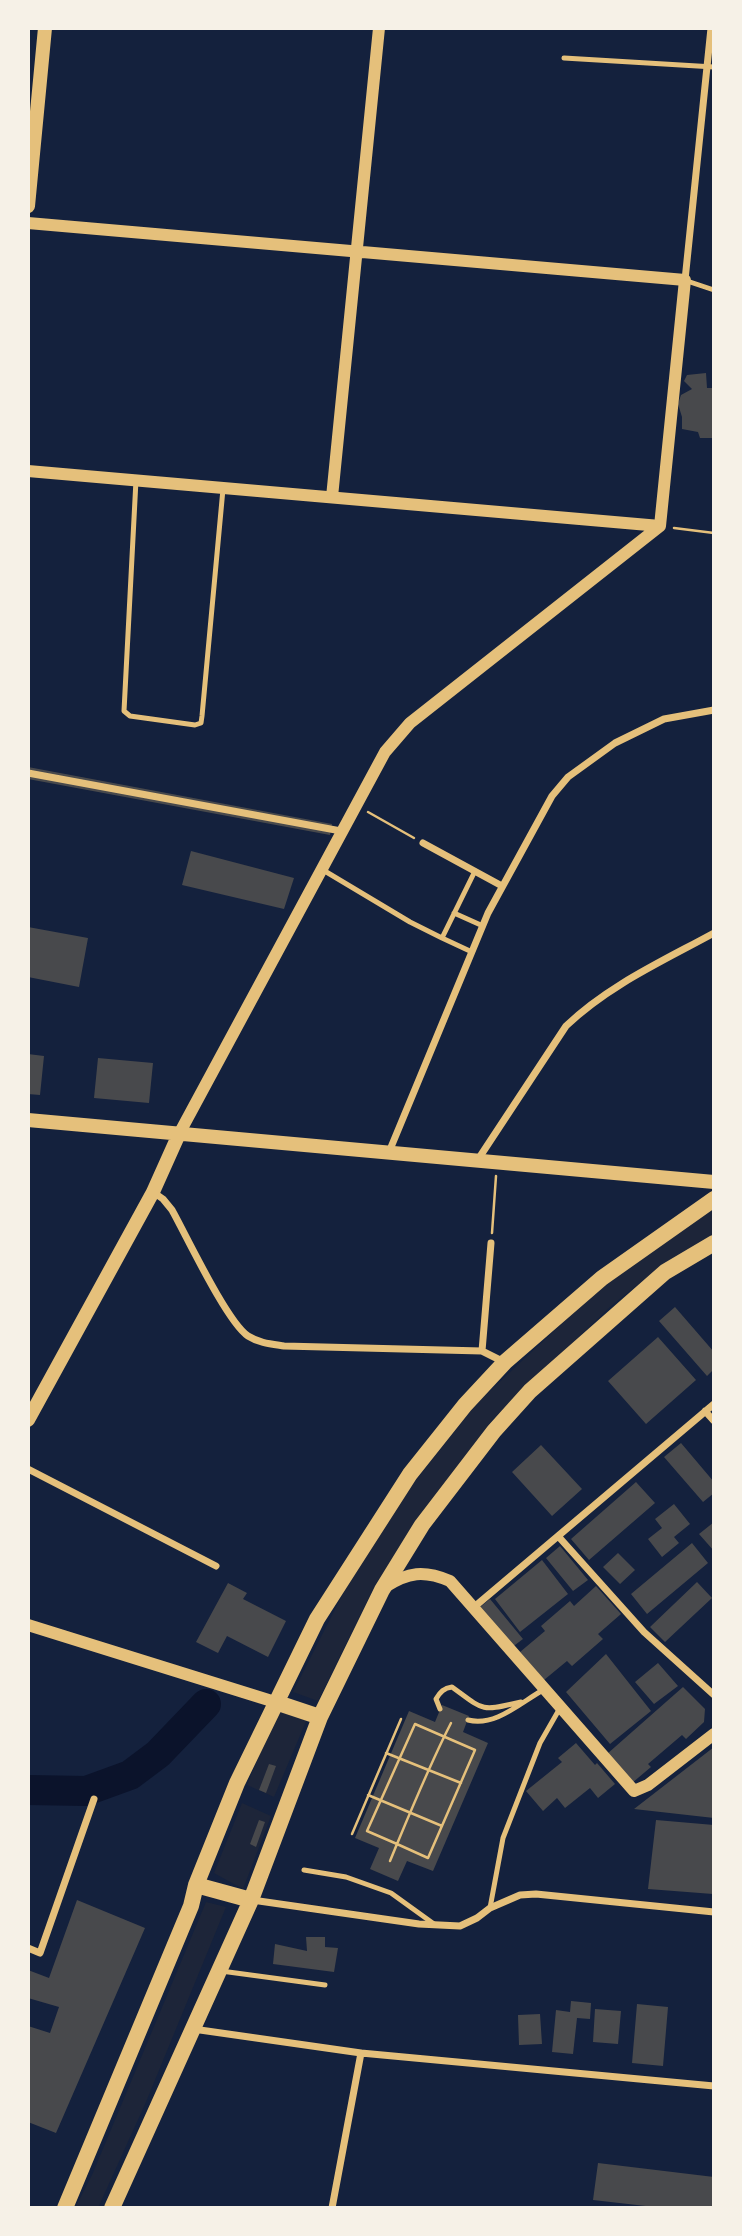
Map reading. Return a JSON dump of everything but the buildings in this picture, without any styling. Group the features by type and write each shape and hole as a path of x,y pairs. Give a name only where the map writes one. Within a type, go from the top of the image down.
{"main road":[{"path":"28,206 46,28"},
{"path":"28,1120 714,1182"},
{"path":"28,1420 153,1192 178,1134"},
{"path":"65,2208 191,1906 196,1885 237,1783 317,1619 384,1511 444,1430 505,1362 602,1278 714,1199"},
{"path":"112,2208 251,1900 320,1717 382,1590 422,1525 494,1431 530,1391 665,1272 714,1243"},
{"path":"275,1702 320,1717"},
{"path":"196,1885 251,1900"}],"street":[{"path":"332,497 379,28"},
{"path":"178,1134 386,752 410,723 660,526 710,67 711,28"},
{"path":"28,223 685,280"},
{"path":"28,471 660,526"},
{"path":"388,1153 502,886 546,807 568,777 593,757 631,734 664,719 714,710"},
{"path":"28,773 341,831"},
{"path":"424,843 502,886"},
{"path":"477,1161 566,1026 580,1012 621,983 714,933"},
{"path":"153,1192 172,1210 238,1328 249,1337 262,1343 284,1346 482,1351 505,1362"},
{"path":"482,1351 491,1243"},
{"path":"473,1608 714,1404"},
{"path":"705,1411 714,1421"},
{"path":"28,1469 216,1566"},
{"path":"558,1536 644,1632 714,1695"},
{"path":"382,1590 397,1579 416,1574 432,1574 450,1581 634,1791 648,1785 714,1734"},
{"path":"28,1625 275,1702"},
{"path":"28,1948 40,1953 94,1799"},
{"path":"251,1900 437,1926 460,1926 477,1919 490,1908 520,1895 536,1894 714,1912"},
{"path":"193,2029 361,2053 714,2086"},
{"path":"332,2208 361,2053"}],"lane":[{"path":"564,58 710,67"},
{"path":"685,280 714,290"},
{"path":"136,480 124,711 130,716 195,725 201,723 202,716 223,488"},
{"path":"322,869 410,922 472,952"},
{"path":"442,938 475,871"},
{"path":"454,913 483,926"},
{"path":"440,1709 436,1699 447,1687 452,1687 482,1709 522,1702"},
{"path":"468,1720 484,1722 498,1718 543,1690"},
{"path":"490,1908 503,1838 540,1742 560,1708"},
{"path":"304,1870 346,1877 391,1893 437,1926"},
{"path":"218,1971 325,1985"}],"path":[{"path":"660,526 714,533"},
{"path":"356,806 424,843"},
{"path":"491,1243 498,1163"},
{"path":"352,1834 401,1719"},
{"path":"390,1861 451,1723"},
{"path":"415,1724 444,1737 475,1750 428,1858 367,1831 415,1724"},
{"path":"386,1753 461,1783"},
{"path":"369,1795 442,1826"}],"shaded area":[{"path":"712,1210 714,1234 665,1263 611,1306 492,1420 376,1583 318,1701 293,1692 354,1572 405,1494 477,1403 602,1286"},
{"path":"277,1711 307,1719 274,1797 247,1785"},
{"path":"242,1803 271,1816 243,1889 214,1873"},
{"path":"206,1902 226,1907 146,2102 98,2208 75,2208 92,2175"}],"waterway":[{"path":"28,1790 86,1791 130,1775 158,1754 206,1704"}]}
